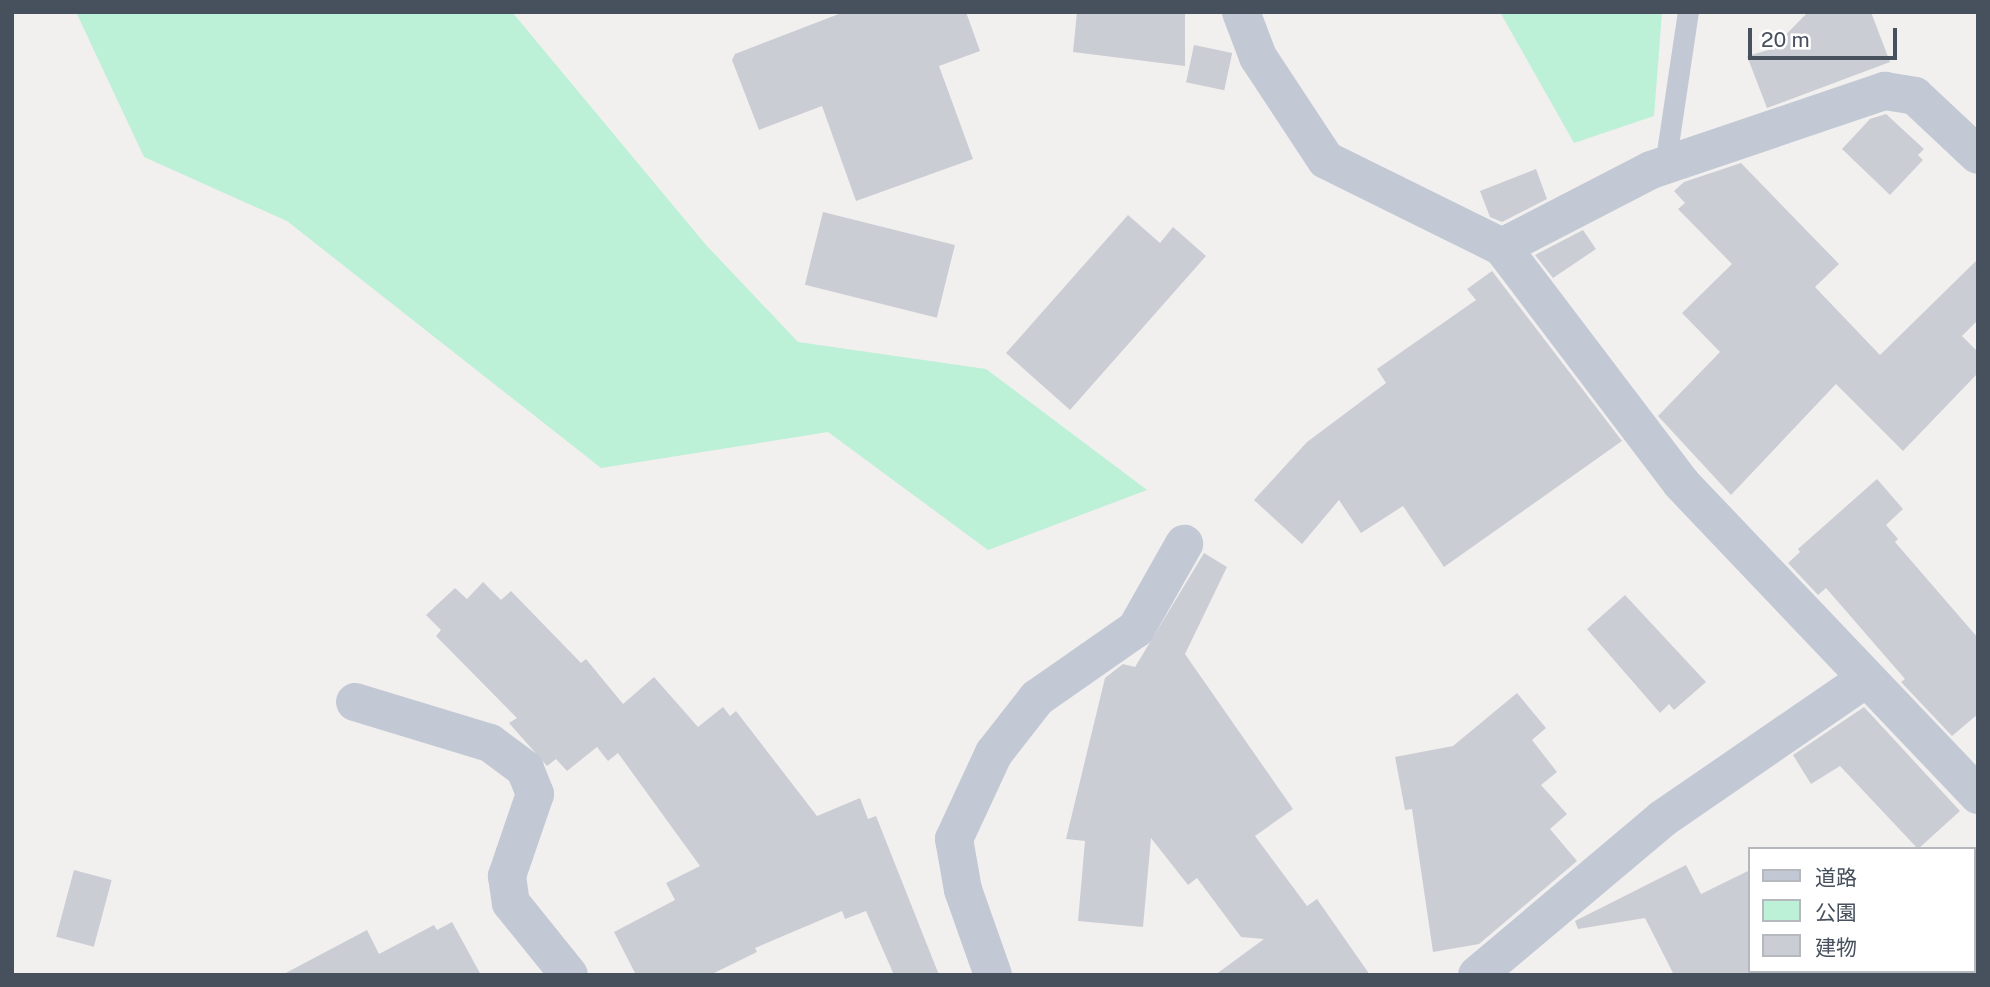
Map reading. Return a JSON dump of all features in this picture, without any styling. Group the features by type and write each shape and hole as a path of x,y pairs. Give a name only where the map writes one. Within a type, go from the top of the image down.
{"street":[{"path":"1241,12 1258,57 1326,160 1502,247 1681,483 1978,795"},
{"path":"1502,247 1665,165 1885,91 1915,96 1978,155"},
{"path":"993,975 963,890 954,839 994,752 1037,698 1136,629 1184,544"},
{"path":"1477,975 1662,819 1866,679"},
{"path":"355,702 490,743 525,769 535,794 507,876 511,903 569,975"}],"lane":[{"path":"1665,165 1688,12"}],"green space":[{"path":"76,12 512,12 706,245 798,342 986,369 1147,490 988,550 828,432 601,468 287,221 144,157"},
{"path":"1500,12 1662,12 1654,116 1574,143"}],"building":[{"path":"844,12 966,12 980,51 939,66 973,159 856,201 822,106 759,130 732,60 735,54"},
{"path":"1077,12 1185,12 1185,66 1073,52"},
{"path":"1808,12 1871,12 1890,62 1767,108 1747,56 1772,49"},
{"path":"1194,45 1232,53 1224,90 1186,82"},
{"path":"1886,114 1924,149 1918,155 1923,160 1890,195 1842,149 1870,119"},
{"path":"1741,163 1839,264 1815,287 1880,355 1978,259 1978,320 1962,336 1978,352 1978,373 1903,451 1836,384 1731,495 1658,416 1720,352 1682,313 1732,264 1678,209 1685,203 1674,191 1684,182"},
{"path":"1536,169 1547,199 1502,222 1490,217 1480,191"},
{"path":"823,212 955,245 937,318 805,285"},
{"path":"1128,215 1160,243 1173,227 1206,256 1070,410 1006,353"},
{"path":"1583,230 1596,249 1553,278 1535,255"},
{"path":"1492,271 1622,441 1444,567 1403,506 1361,533 1339,500 1302,544 1254,500 1307,442 1386,383 1377,369 1476,300 1467,289"},
{"path":"1877,479 1903,509 1886,525 1898,539 1895,542 1978,638 1978,714 1952,736 1901,682 1905,679 1826,588 1818,595 1788,563 1800,552 1798,549"},
{"path":"1204,553 1227,567 1185,654 1293,809 1255,836 1307,906 1317,899 1370,975 1215,975 1264,939 1241,937 1197,878 1188,885 1151,838 1143,927 1078,921 1085,841 1066,839 1105,678 1123,664 1135,667"},
{"path":"483,582 501,600 511,591 581,663 586,659 623,704 654,677 698,727 723,707 730,716 736,711 817,816 860,798 868,819 876,816 939,975 894,975 866,911 845,919 842,911 755,948 757,952 710,975 636,975 614,932 675,900 666,883 700,866 618,753 608,761 597,747 567,771 556,759 547,766 509,723 517,718 436,636 441,630 426,615 455,588 467,599"},
{"path":"1625,595 1706,682 1674,710 1669,704 1660,713 1587,629"},
{"path":"1517,693 1546,728 1532,740 1557,772 1541,785 1567,814 1550,829 1577,861 1479,944 1433,952 1412,809 1405,810 1395,757 1453,746"},
{"path":"1864,707 1960,811 1920,847 1916,847 1840,766 1811,784 1793,755"},
{"path":"1686,865 1701,894 1748,871 1750,975 1674,975 1645,918 1578,929 1575,921"},
{"path":"74,870 112,880 94,947 56,937"},
{"path":"452,922 481,975 282,975 367,930 379,954 434,925 437,930"}]}
